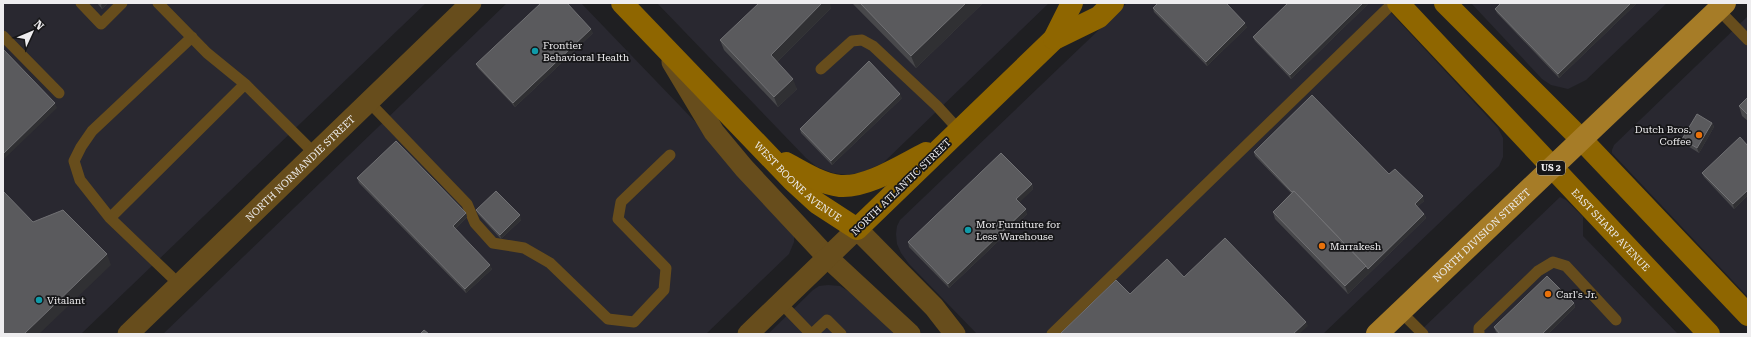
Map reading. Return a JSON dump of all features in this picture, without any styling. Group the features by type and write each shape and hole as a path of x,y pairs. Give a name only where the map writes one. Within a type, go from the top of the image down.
{"main road":[{"name":"NORTH DIVISION STREET","path":"1377,334 1721,6"}],"street":[{"name":"NORTH NORMANDIE STREET","path":"128,334 471,3"},
{"name":"WEST BOONE AVENUE","path":"622,3 761,149 817,203 857,229 934,307 954,334"},
{"name":"NORTH ATLANTIC STREET","path":"1054,39 1072,3"},
{"name":"NORTH ATLANTIC STREET","path":"748,334 1054,39 1099,17 1114,3"},
{"name":"EAST SHARP AVENUE","path":"1398,3 1709,334"},
{"path":"1445,3 1581,139 1748,315"},
{"name":"WEST BOONE AVENUE","path":"660,43 714,132 744,168 828,258 910,334"},
{"path":"761,149 811,177 840,186 861,183 889,172 952,137"}],"lane":[{"path":"81,3 101,24 122,3"},
{"path":"158,3 207,54 245,84 315,154"},
{"path":"1052,334 1393,3"},
{"path":"1721,6 1748,40"},
{"path":"3,36 59,94"},
{"path":"180,284 110,218 80,180 74,161 81,147 92,131 192,37"},
{"path":"821,69 852,41 862,40 873,46 937,106 952,137"},
{"path":"110,218 245,84"},
{"path":"369,102 467,204 475,224 493,243 524,248 550,263 608,320 634,322 664,290 666,268 618,219 621,202 670,155"},
{"path":"1479,334 1479,328 1484,323 1538,271 1553,262 1566,266 1616,320"},
{"path":"781,303 812,334 827,320 840,334"},
{"path":"1401,312 1423,334"}],"shaded area":[{"path":"3,3 426,3 81,334 3,334"},
{"path":"507,3 581,3 705,132 794,236 794,242 789,254 706,334 163,334"},
{"path":"657,3 1049,3 883,163 863,172 848,175 833,173 817,167 806,158"},
{"path":"1127,3 1382,3 1498,128 1503,138 1503,157 1499,166 1323,334 977,334 909,264 901,253 897,244 897,226 900,220"},
{"path":"1471,3 1667,3 1586,80 1568,89 1551,85 1542,79"},
{"path":"1748,16 1748,297 1612,153 1612,150 1614,145"},
{"path":"1560,197 1566,200 1583,217 1583,236 1678,334 1417,334"},
{"path":"819,286 840,286 853,294 895,334 768,334 813,290"}],"building":[{"name":"Frontier Behavioral Health","path":"541,3 567,3 591,29 513,103 476,64"},
{"path":"759,3 822,3 771,55 793,79 774,97 720,40"},
{"path":"860,3 966,3 911,56"},
{"path":"1158,3 1226,3 1245,23 1206,62 1153,8"},
{"path":"1288,3 1363,3 1290,75 1253,37"},
{"path":"1501,3 1631,3 1558,74 1495,9"},
{"path":"3,49 55,103 3,154"},
{"path":"869,61 900,94 831,161 800,129"},
{"path":"1312,95 1389,174 1395,169 1423,196 1415,204 1424,214 1368,269 1294,191 1292,192 1254,152"},
{"path":"1748,97 1748,115 1739,106"},
{"name":"Dutch Bros. Coffee","path":"1697,114 1712,123 1697,148 1682,139"},
{"path":"1740,137 1748,146 1748,190 1733,204 1702,173"},
{"path":"396,141 466,213 453,226 490,265 465,289 357,178"},
{"name":"Mor Furniture for Less Warehouse","path":"1001,153 1032,184 1016,199 1026,209 948,284 908,242"},
{"name":"Vitalant","path":"3,191 33,222 63,210 107,254 24,334 3,334"},
{"path":"496,191 520,215 500,235 476,210"},
{"name":"Marrakesh","path":"1294,191 1366,266 1345,286 1273,212"},
{"path":"1225,238 1306,322 1293,334 1060,334 1116,280 1130,294 1167,259 1184,277"},
{"name":"Carl's Jr.","path":"1547,276 1574,303 1542,334 1500,334 1494,327"},
{"path":"424,330 429,334 420,334"}],"place":[{"name":"Frontier Behavioral Health","path":"535,51"},
{"name":"Dutch Bros. Coffee","path":"1699,135"},
{"name":"Mor Furniture for Less Warehouse","path":"968,230"},
{"name":"Marrakesh","path":"1322,246"},
{"name":"Carl's Jr.","path":"1548,294"},
{"name":"Vitalant","path":"39,300"}]}
